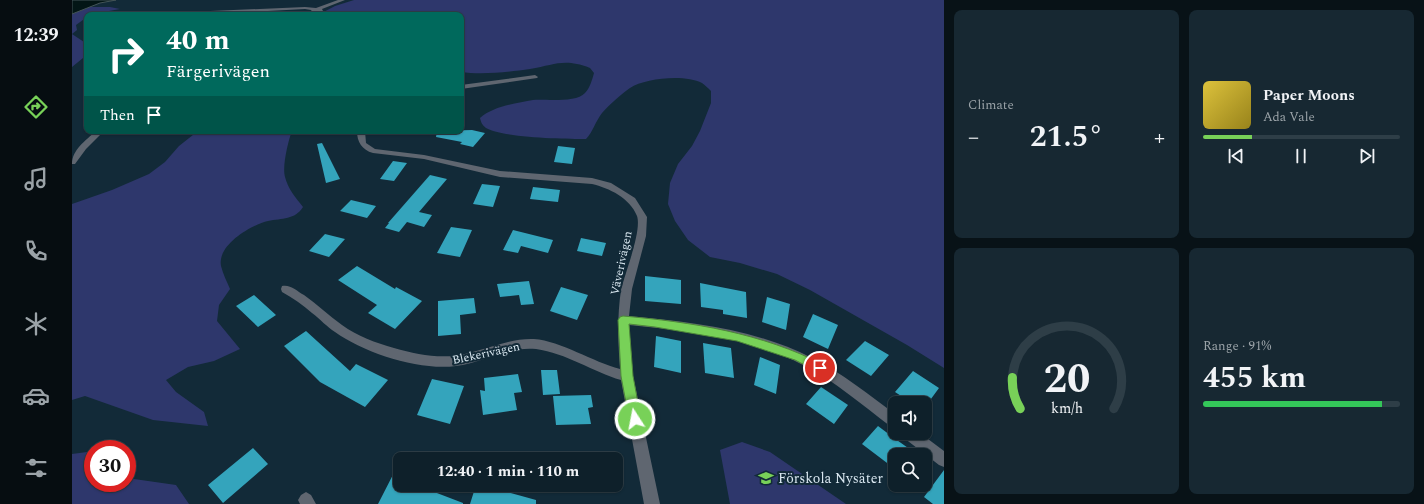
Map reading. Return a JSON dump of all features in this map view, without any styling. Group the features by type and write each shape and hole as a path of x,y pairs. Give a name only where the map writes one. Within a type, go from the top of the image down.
{"street":[{"path":"313,12 342,0"},
{"path":"223,12 300,8 318,10"},
{"path":"464,87 535,77"},
{"path":"72,162 97,134"},
{"name":"Väverivägen","path":"361,134 361,141 365,147 378,152 424,156 500,174 592,182 608,185 632,200 642,217 641,236 627,289 623,320 627,376 652,504"},
{"name":"Blekerivägen","path":"286,289 313,307 342,332 370,345 402,355 424,360 446,362 476,357 511,347 533,344 572,354 610,372 627,376"},
{"path":"623,320 707,330 737,336 786,352 799,357 830,374 888,417"},
{"path":"918,440 944,460"}],"shaded area":[{"path":"72,0 116,0 100,3 72,14"},
{"path":"354,0 944,0 944,368 907,345 810,290 777,274 740,263 710,257 688,240 675,221 668,204 670,183 678,164 692,146 700,131 711,103 711,91 702,83 695,80 665,78 645,82 630,88 605,110 586,139 564,139 506,134 486,128 480,118 498,108 513,104 533,100 560,100 581,96 591,84 594,73 590,68 573,63 560,63 504,72 464,72 464,12 324,12 335,6"},
{"path":"89,7 110,7 120,9 104,12 84,12 84,19 76,25 77,30 72,34 72,14"},
{"path":"72,34 84,42 84,54 83,58 72,67"},
{"path":"194,134 291,134 286,154 284,173 290,189 303,207 292,216 261,223 245,231 224,251 221,258 221,266 230,289 219,305 217,321 240,349 214,361 188,367 166,380 176,392 204,412 208,426 153,420 85,396 72,400 72,204 112,190 149,174 165,162 179,146"},
{"name":"Förskola Nysäter","path":"742,442 770,452 846,504 730,504 720,450"},
{"path":"84,452 84,492 136,492 136,479 176,485 189,504 72,504 72,454"}],"building":[{"path":"464,130 472,130 485,133 473,147 460,144 462,142 436,137 436,134 464,134"},
{"path":"322,143 340,179 326,183 317,144"},
{"path":"558,146 575,148 572,164 554,162"},
{"path":"393,161 407,163 394,181 380,179"},
{"path":"430,175 447,179 419,212 432,215 424,227 407,222 399,232 385,228 388,223"},
{"path":"482,184 500,186 493,207 473,204"},
{"path":"533,187 560,190 558,202 530,199"},
{"path":"351,200 376,206 367,218 340,211"},
{"path":"451,227 472,230 460,257 437,253"},
{"path":"513,230 553,240 548,253 521,246 518,253 503,250"},
{"path":"325,234 345,239 329,257 309,251"},
{"path":"581,238 606,243 602,256 577,251"},
{"path":"357,266 395,289 396,287 422,301 395,329 368,313 377,305 338,280"},
{"path":"645,276 681,280 681,304 645,301"},
{"path":"529,281 534,304 521,305 519,295 500,297 497,284"},
{"path":"700,283 746,292 747,318 723,314 723,310 701,307"},
{"path":"561,287 588,295 577,320 550,311"},
{"path":"254,295 276,315 258,327 236,306"},
{"path":"767,297 790,304 786,330 762,322"},
{"path":"474,298 476,313 460,315 461,334 438,336 438,301"},
{"path":"813,314 838,325 828,349 803,337"},
{"path":"306,331 350,371 356,364 388,380 365,407 320,382 284,346"},
{"path":"656,336 681,341 681,373 654,367"},
{"path":"865,341 889,355 871,376 846,360"},
{"path":"703,343 731,348 734,378 705,373"},
{"path":"760,357 780,365 776,394 754,385"},
{"path":"541,370 557,370 560,394 543,395"},
{"path":"913,371 939,388 932,398 932,396 901,396 895,392"},
{"path":"518,374 522,392 514,393 517,410 483,415 480,390 485,391 484,378"},
{"path":"432,379 464,386 450,424 417,415"},
{"path":"821,387 848,405 834,424 806,404"},
{"path":"591,395 593,407 588,408 591,424 556,425 553,396"},
{"path":"878,426 888,434 888,440 897,440 908,448 888,448 888,464 862,444"},
{"path":"253,448 268,464 223,503 208,485"},
{"path":"944,470 944,504 933,504 924,497 928,492 932,492 932,486"},
{"path":"393,475 393,492 434,492 463,503 463,504 378,504"},
{"path":"474,492 507,492 536,500 536,504 470,504"}],"place":[{"name":"Förskola Nysäter","path":"766,478"}],"route":[{"path":"635,419 627,376 623,320 655,322 737,336 799,357 820,368"}]}
